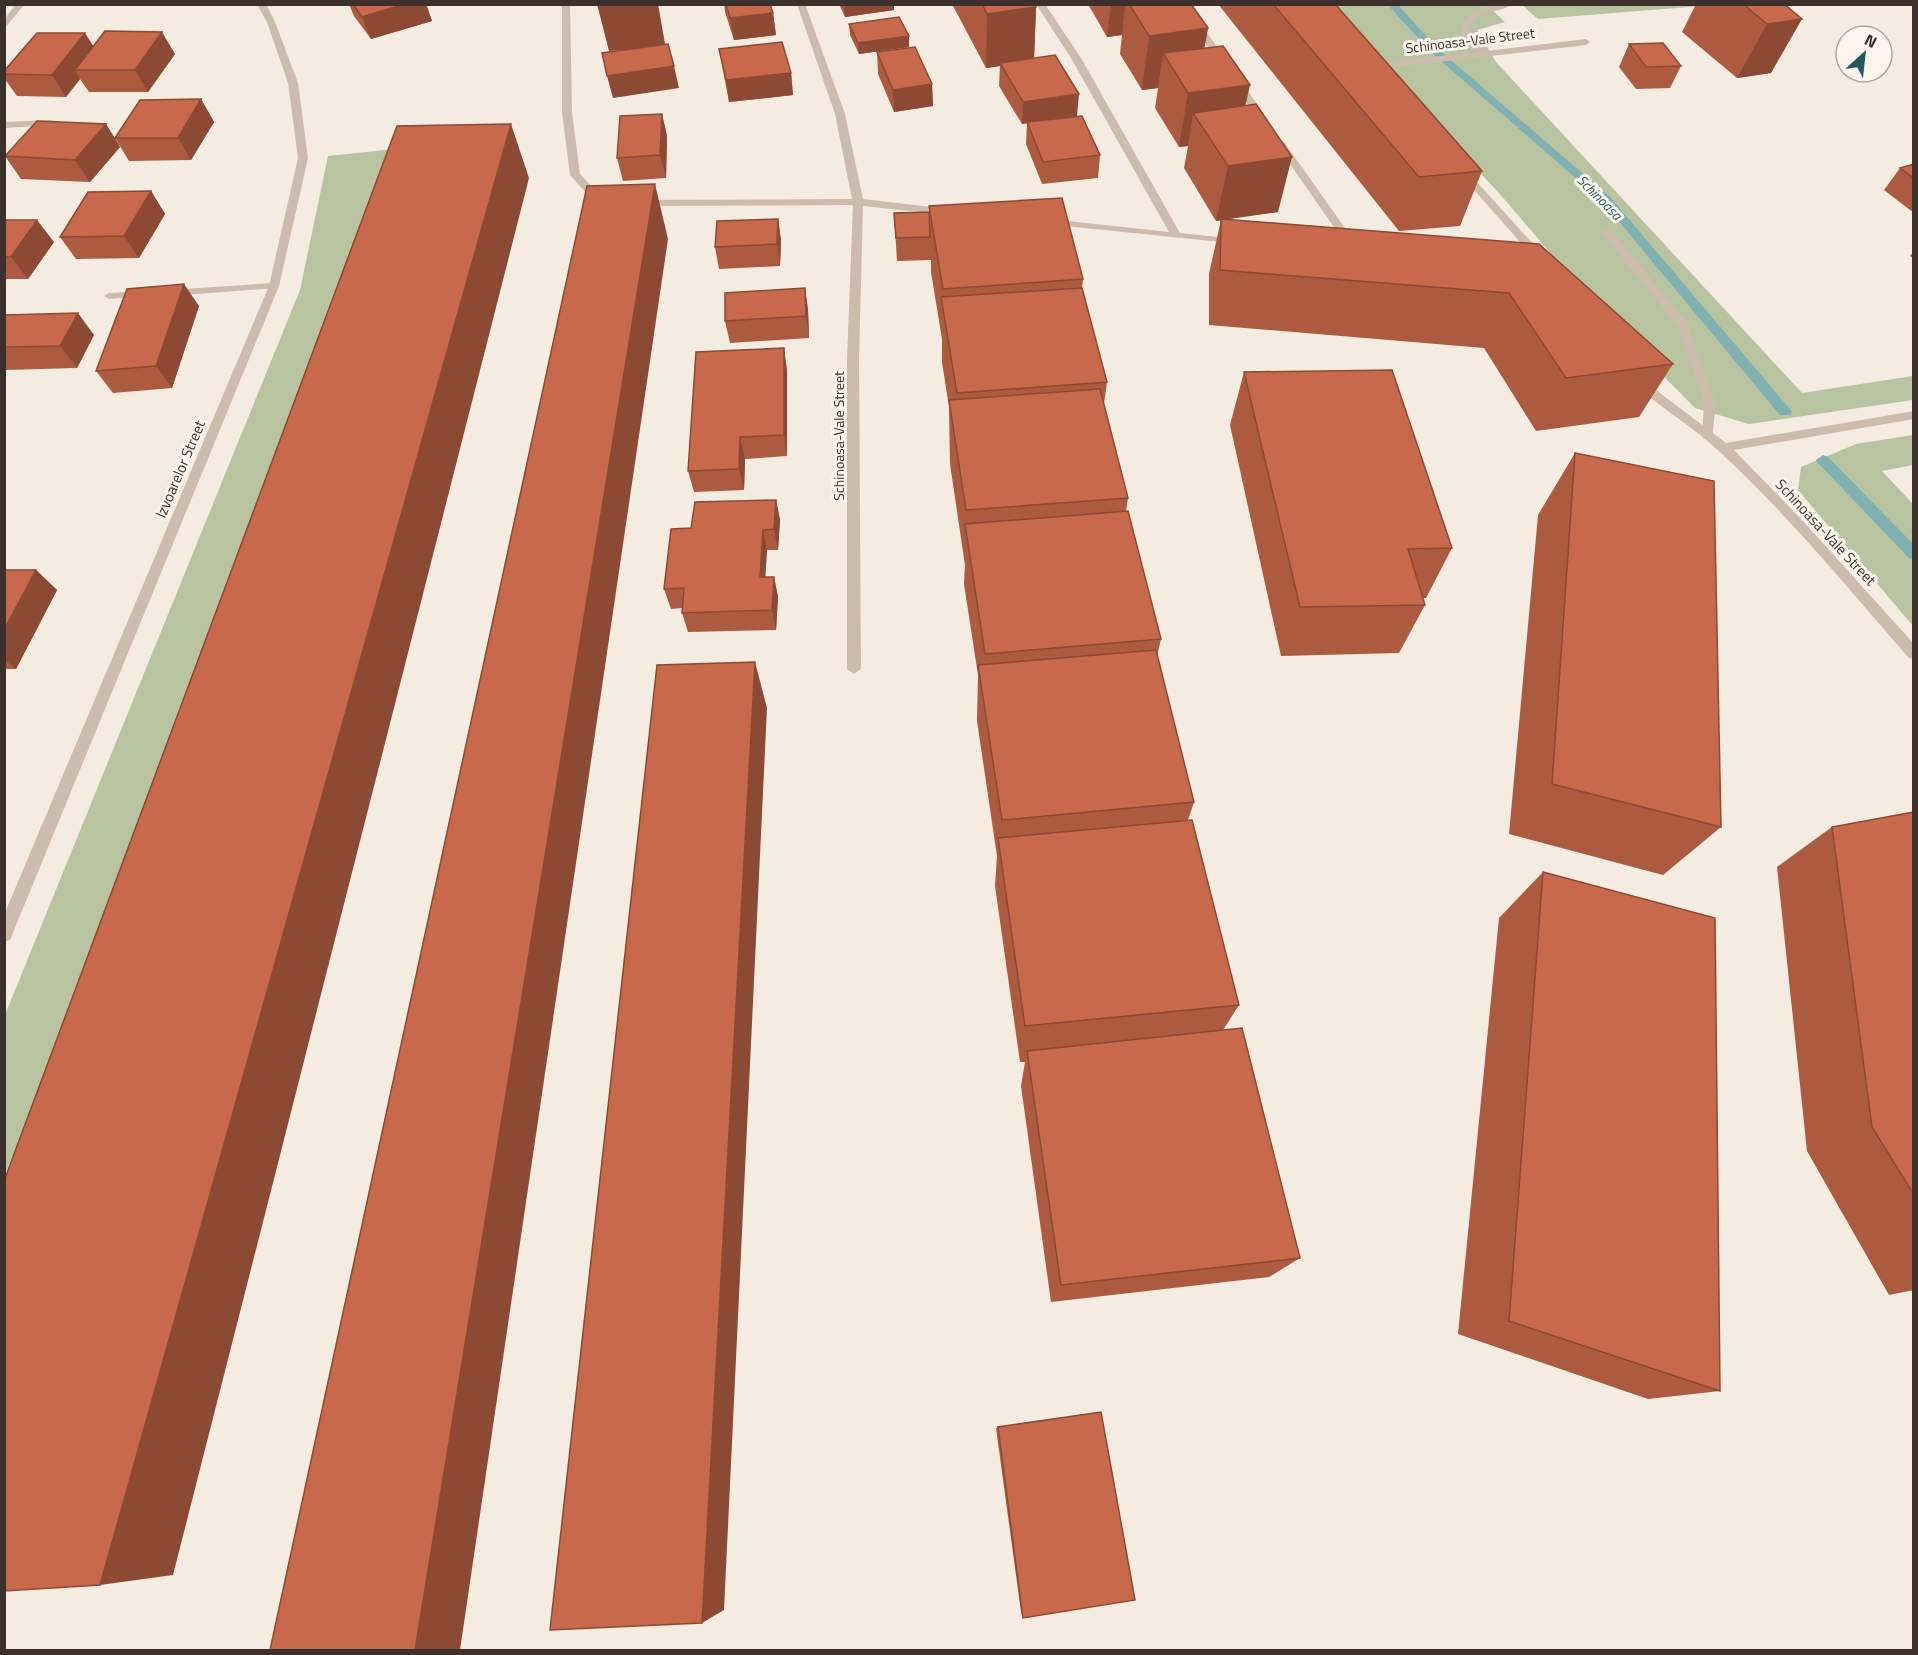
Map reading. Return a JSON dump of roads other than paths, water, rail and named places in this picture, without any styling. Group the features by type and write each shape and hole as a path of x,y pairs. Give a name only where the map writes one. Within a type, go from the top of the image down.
{"street":[{"path":"4,26 21,4"},
{"name":"Izvoarelor Street","path":"4,935 274,286 303,158 292,83 271,22 261,4"},
{"path":"566,4 567,112 575,175 592,193 614,200"},
{"name":"Schinoasa-Vale Street","path":"801,4 840,114 858,202 853,359 854,669"},
{"path":"1040,4 1076,58 1176,236"},
{"path":"1182,4 1360,256 1348,255"},
{"path":"1483,54 1465,32 1466,24 1473,15 1484,9 1507,4"},
{"name":"Schinoasa-Vale Street","path":"1367,76 1358,69 1586,42"},
{"path":"4,125 51,123"},
{"path":"1456,165 1546,266"},
{"path":"625,202 649,204 858,202 962,213"},
{"path":"1043,222 1245,243"},
{"path":"1607,232 1682,324 1710,404 1708,436"},
{"path":"110,296 274,286"},
{"name":"Schinoasa-Vale Street","path":"1629,372 1653,395 1724,448 1811,537 1914,654"},
{"path":"1724,448 1914,415"}],"waterway":[{"name":"Schinoasa","path":"1391,4 1435,51 1606,199 1785,412"},
{"name":"Schinoasa","path":"1823,460 1914,554"}]}
